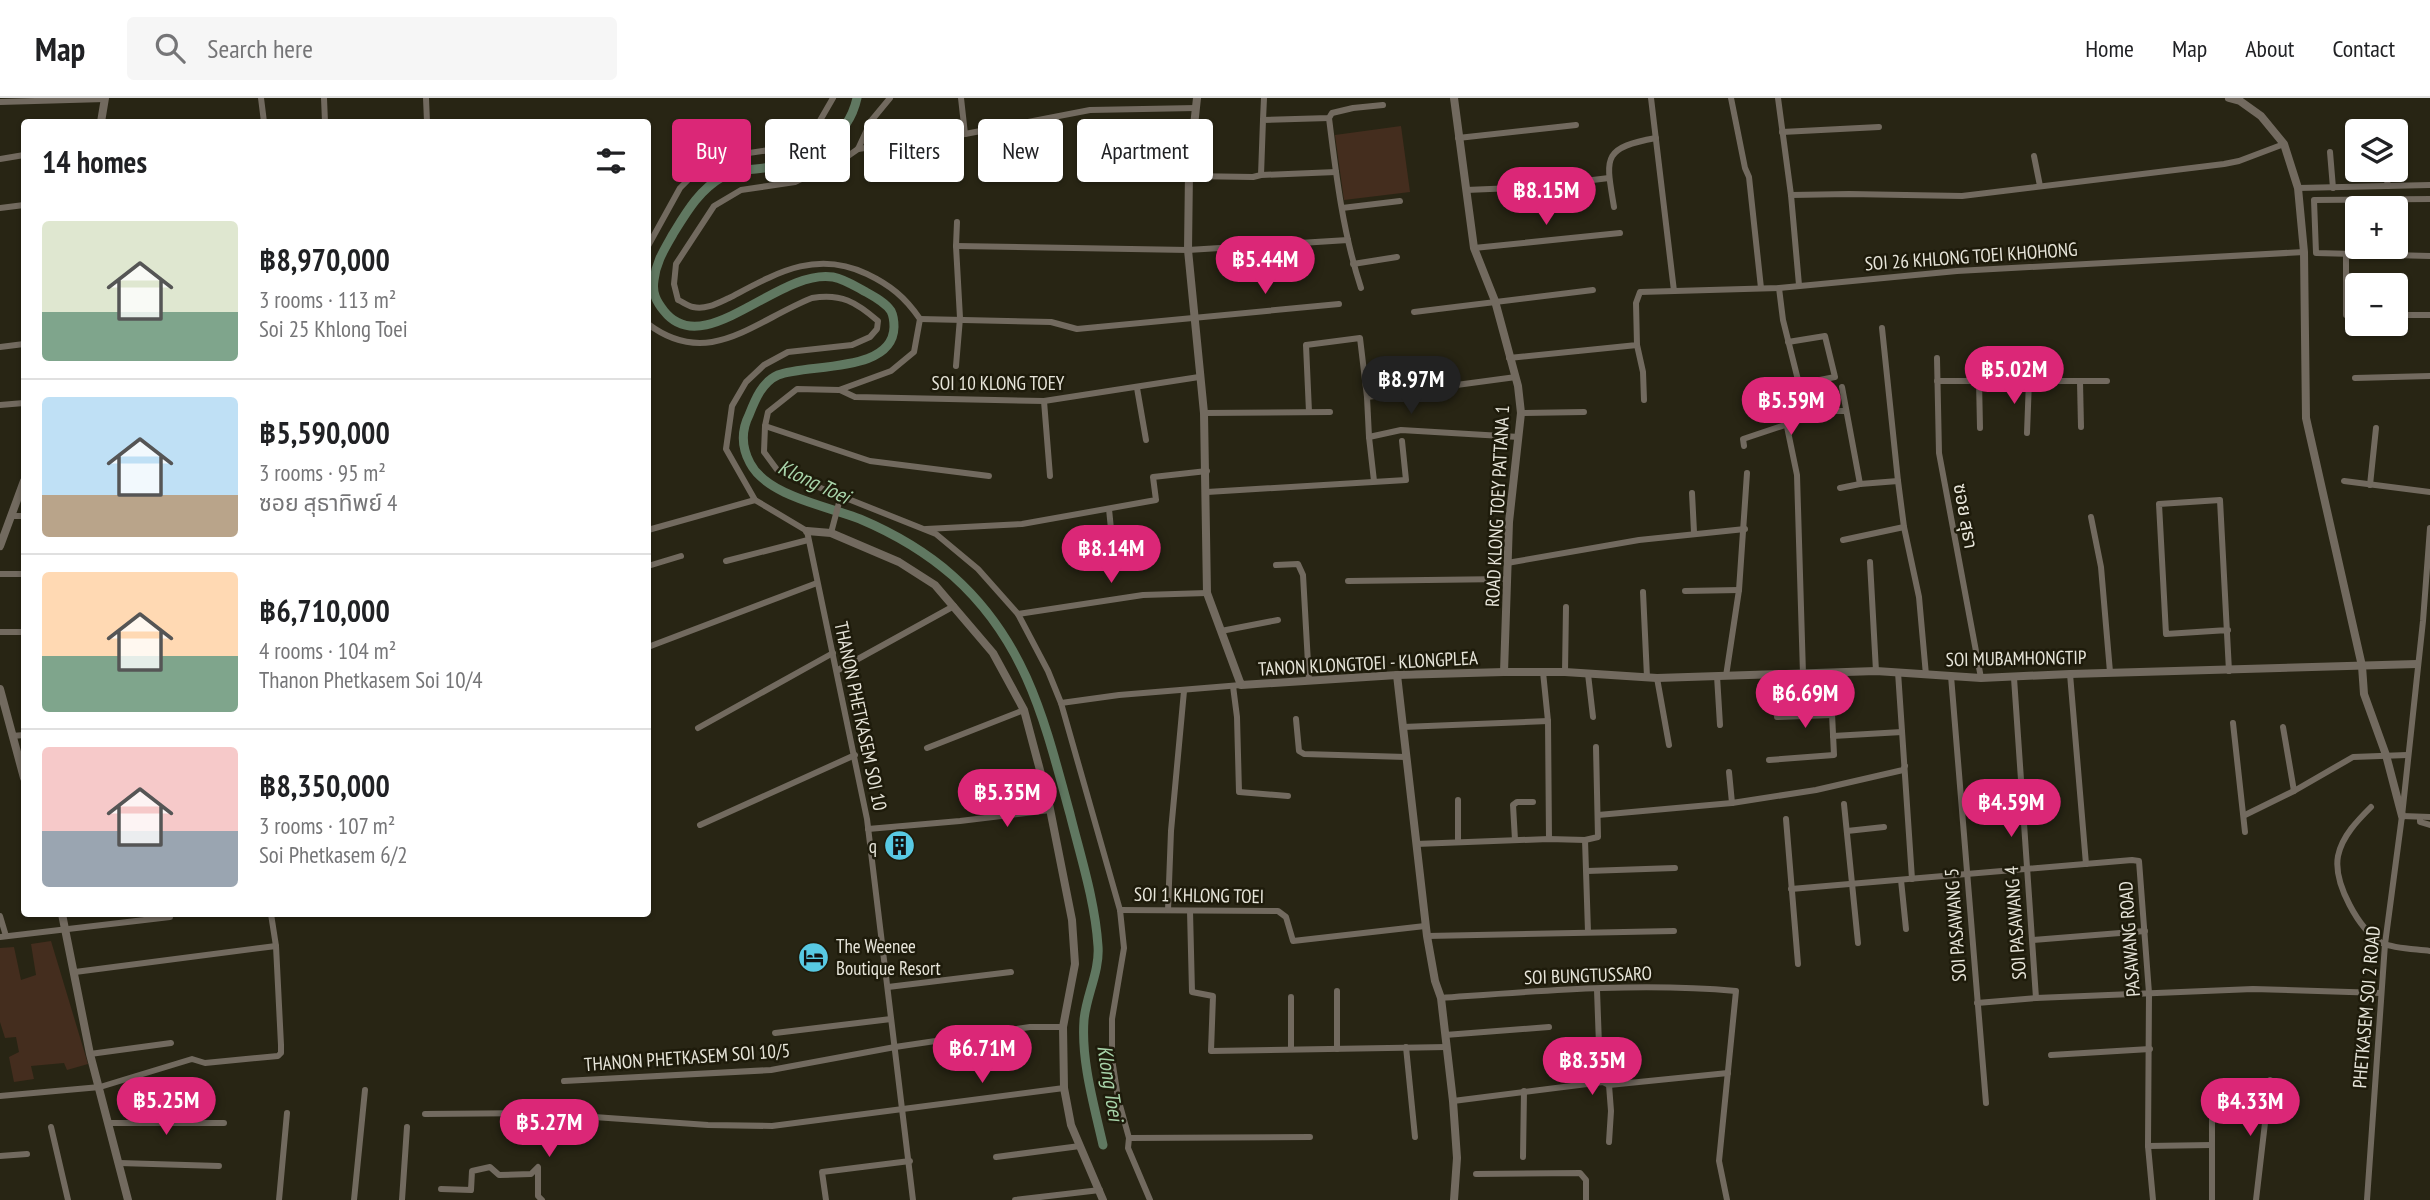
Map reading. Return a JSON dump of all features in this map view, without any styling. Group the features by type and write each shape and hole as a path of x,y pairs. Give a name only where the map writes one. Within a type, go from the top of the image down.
{"street":[{"path":"102,119 105,98"},
{"path":"0,102 111,98"},
{"path":"261,98 264,119"},
{"path":"324,98 325,119"},
{"path":"426,98 427,119"},
{"path":"651,241 680,188 697,172 722,157 783,148 802,140 818,124 833,98"},
{"path":"858,149 871,121 890,98"},
{"path":"961,98 965,134"},
{"name":"TANON KLONGTOEI - KLONGPLEA","path":"1195,119 1197,98"},
{"path":"1261,174 1264,98"},
{"path":"1352,98 1353,108"},
{"name":"ROAD KLONG TOEY PATTANA 1","path":"1454,98 1474,248 1495,301 1516,377 1521,413 1509,522 1504,672"},
{"path":"1651,98 1674,291"},
{"path":"1731,98 1748,172 1760,288"},
{"path":"1778,98 1799,285"},
{"path":"2229,98 2239,99 2261,116 2284,144 2298,188 2305,252 2306,418 2362,666 2364,694 2386,755 2402,816"},
{"path":"1361,288 1348,240 1329,118 1332,113 1383,105"},
{"path":"1150,1200 1128,1148 1129,1138 1118,1098 1112,1059 1112,1019 1124,948 1120,909 1061,703 1048,671 1018,614 978,569 936,534 778,471 765,452 768,412 797,389 839,390 891,371 914,352 920,319 906,300 888,284 856,268 822,261 789,268 712,306 694,307 678,300 674,284 676,264 714,206 741,190 795,182 819,172 858,149 965,134 1090,110 1196,108"},
{"path":"1264,120 1329,118"},
{"path":"1458,138 1577,125"},
{"path":"1782,132 1879,127"},
{"path":"1614,207 1608,162 1615,153 1630,143 1656,138"},
{"path":"1791,195 1962,196 2224,164 2284,144"},
{"path":"2330,152 2333,188"},
{"path":"0,159 21,156"},
{"path":"2034,156 2040,186"},
{"path":"1213,176 1336,172"},
{"path":"1466,190 1535,187 1609,178"},
{"name":"TANON KLONGTOEI - KLONGPLEA","path":"1189,182 1188,250 1207,471 1207,593 1237,685 1397,675 1504,672"},
{"path":"2387,182 2388,186"},
{"path":"2298,188 2430,185"},
{"path":"2408,199 2430,199"},
{"path":"2345,200 2315,200 2316,253 2345,254"},
{"path":"1342,208 1400,201"},
{"path":"0,208 21,205"},
{"path":"956,366 960,318 957,222"},
{"path":"1474,248 1620,233"},
{"path":"956,246 1188,250 1348,240"},
{"name":"SOI 26 KHLONG TOEI KHOHONG","path":"1637,345 1636,303 1640,292 1779,288 1957,271 2305,252"},
{"path":"2408,255 2430,256"},
{"path":"1353,264 1397,257"},
{"path":"1779,288 1788,342 1799,384"},
{"path":"1415,312 1592,290"},
{"path":"651,326 679,341 704,345 812,298 827,295 841,297 878,321 877,329 870,337 852,345 788,352 764,365 746,382 732,406 726,449 755,500 807,536"},
{"path":"920,319 1051,322 1077,329 1339,304"},
{"path":"2408,315 2430,315"},
{"path":"1882,328 1898,481 1904,527 1919,597 1926,674"},
{"path":"1788,342 1825,336 1835,377 1779,388 1797,475 1803,674"},
{"path":"1309,412 1306,345 1360,338 1374,481"},
{"path":"0,347 21,344"},
{"path":"1509,359 1637,345 1643,372 1644,400"},
{"name":"ซอย สุธา","path":"1937,358 1939,453 1981,678"},
{"path":"2355,378 2430,376"},
{"name":"SOI 10 KLONG TOEY","path":"839,390 855,397 1044,401 1199,377"},
{"path":"1367,397 1516,377"},
{"path":"1979,380 1980,428"},
{"path":"2027,433 2029,380"},
{"path":"1937,381 2107,381"},
{"path":"2080,382 2081,427"},
{"path":"1842,387 1860,484"},
{"path":"1138,388 1146,440"},
{"path":"1044,401 1050,476"},
{"path":"0,405 21,403"},
{"path":"1744,446 1743,439 1825,412 1846,411"},
{"path":"1204,413 1331,412"},
{"path":"1521,413 1584,412"},
{"path":"765,426 870,461 989,476"},
{"path":"2370,485 2376,428"},
{"path":"1369,437 1401,430 1519,437"},
{"path":"1207,492 1406,480 1402,440"},
{"path":"925,529 1022,524 1156,500 1153,477 1207,471"},
{"path":"1720,725 1722,676 1739,590 1747,473"},
{"path":"1840,488 1898,481"},
{"path":"2344,481 2430,492"},
{"path":"0,546 21,489"},
{"path":"1692,493 1694,533"},
{"path":"831,533 841,495"},
{"path":"651,529 755,500"},
{"path":"2228,629 2166,634 2160,504 2220,500 2228,629 2229,671"},
{"path":"1109,509 1112,539"},
{"path":"11,516 21,516"},
{"path":"2091,516 2101,566 2110,673"},
{"path":"1843,540 1904,527"},
{"path":"1507,563 1694,533 1745,528"},
{"path":"2402,816 2417,664 2426,621 2430,528"},
{"path":"726,561 807,536 831,533 899,562 935,585 993,653 1024,710 1050,810 1072,920 1074,964 1063,1027 1064,1088 1071,1125 1103,1200"},
{"name":"THANON PHETKASEM SOI 10","path":"807,536 838,670 868,829 914,1200"},
{"path":"651,565 681,556"},
{"path":"1870,562 1876,671"},
{"path":"1276,565 1298,564 1303,575 1309,681"},
{"path":"0,574 21,574"},
{"path":"1348,581 1506,579"},
{"path":"651,646 817,583"},
{"path":"1685,591 1739,590"},
{"path":"1018,614 1143,595 1207,593"},
{"path":"1643,593 1647,677"},
{"path":"838,670 954,606"},
{"path":"1565,672 1566,607"},
{"path":"1221,631 1278,620"},
{"path":"0,632 21,632"},
{"path":"698,728 833,653"},
{"name":"SOI MUBAMHONGTIP","path":"1504,672 1565,672 1657,678 1876,671 2014,678 2417,664"},
{"path":"1543,672 1548,721 1549,839"},
{"path":"1769,761 1834,755 1830,672"},
{"path":"1898,673 1912,879"},
{"path":"1588,674 1593,717"},
{"path":"2070,674 2086,864"},
{"path":"1397,675 1425,926 1435,981 1441,998 1453,1101 1457,1158 1454,1200"},
{"name":"SOI PASAWANG 5","path":"1951,676 1986,1103"},
{"path":"1657,678 1669,746"},
{"name":"SOI PASAWANG 4","path":"2014,678 2036,998"},
{"path":"1061,703 1237,685 1239,792 1288,796"},
{"path":"0,689 21,768"},
{"path":"1168,909 1171,831 1184,691"},
{"path":"927,748 1024,710"},
{"path":"1777,718 1832,715"},
{"path":"1296,719 1298,751 1304,754 1406,757"},
{"path":"1403,727 1548,721"},
{"path":"2233,723 2245,832"},
{"path":"2283,727 2294,791"},
{"path":"1833,736 1902,733"},
{"path":"12,736 21,735"},
{"path":"1416,844 1515,839 1585,840 1598,837 1596,747"},
{"path":"700,825 855,755"},
{"path":"2245,815 2353,757 2407,755"},
{"path":"1598,815 1732,803 1816,790 1903,770 1905,766"},
{"path":"1729,772 1732,803"},
{"path":"1458,800 1458,841"},
{"path":"1515,839 1513,805 1517,802 1533,802"},
{"path":"1844,804 1858,943"},
{"path":"2371,807 2344,841 2338,866 2342,883 2361,926 2385,944 2430,951"},
{"path":"868,829 1050,810"},
{"path":"2402,816 2430,817"},
{"name":"PHETKASEM SOI 2 ROAD","path":"2367,1200 2385,944 2402,816"},
{"path":"2420,817 2420,822 2430,825"},
{"path":"1786,819 1798,964"},
{"path":"1847,831 1884,827"},
{"path":"1585,840 1588,932"},
{"name":"PASAWANG ROAD","path":"1791,889 2139,861 2149,993 2148,1146 2153,1200"},
{"path":"1587,871 1675,868"},
{"path":"1901,880 1906,929"},
{"name":"SOI 1 KHLONG TOEI","path":"1120,909 1278,911 1286,917 1293,941 1425,926"},
{"path":"1190,911 1192,992 1213,996 1211,1051 1447,1047"},
{"path":"0,916 3,936 170,917"},
{"path":"63,917 90,1054 128,1200"},
{"path":"0,1096 100,1087 192,1059 205,1063 278,1056 281,1053 281,1045 276,946 271,917"},
{"path":"1427,936 1674,931"},
{"path":"2033,940 2145,931"},
{"path":"75,972 276,946"},
{"path":"888,987 1011,972"},
{"name":"SOI BUNGTUSSARO","path":"1441,998 1535,991 1701,987 1736,991 1728,1073"},
{"path":"1977,1003 2253,989 2381,993"},
{"path":"1597,990 1599,1045"},
{"path":"1337,991 1337,1048"},
{"path":"1291,997 1291,1049"},
{"path":"775,1033 891,1019"},
{"name":"THANON PHETKASEM SOI 10/5","path":"564,1081 771,1070 895,1047 1030,1027 1063,1027"},
{"path":"1445,1035 1549,1027"},
{"path":"90,1054 171,1043"},
{"path":"1406,1047 1415,1137"},
{"path":"2051,1055 2150,1049"},
{"path":"1453,1101 1603,1082 1609,1085 1728,1073 1719,1161 1727,1200"},
{"path":"2256,1200 2270,1080"},
{"path":"1609,1085 1609,1142"},
{"path":"425,1114 537,1113 708,1125 772,1126 1064,1088"},
{"path":"355,1200 365,1090"},
{"path":"1523,1157 1524,1091"},
{"path":"2212,1105 2212,1200"},
{"path":"279,1200 287,1113"},
{"path":"109,1123 224,1123"},
{"path":"51,1127 68,1200"},
{"path":"402,1200 407,1128"},
{"path":"1129,1138 1310,1137"},
{"path":"2148,1146 2212,1145"},
{"path":"996,1157 1080,1146"},
{"path":"0,1156 27,1154"},
{"path":"826,1200 822,1171 910,1161"},
{"path":"119,1163 219,1166"},
{"path":"441,1189 471,1190 472,1171 490,1167 499,1175 531,1174 538,1167 538,1196 542,1200"},
{"path":"1476,1174 1580,1173 1587,1180 1586,1200"},
{"path":"1015,1200 1071,1197 1100,1190"}],"shaded area":[{"path":"1401,126 1410,192 1344,200 1335,135"},
{"path":"51,941 88,1064 67,1070 64,1063 31,1066 34,1079 14,1082 9,1057 19,1052 16,1037 5,1038 0,1022 0,948 14,947 21,980 36,975 31,944"}],"waterway":[{"name":"Klong Toei","path":"857,98 845,125 836,136 813,153 786,164 728,174 706,188 688,210 664,251 655,274 654,293 664,311 681,324 700,326 721,320 789,286 812,278 833,277 879,300 891,311 894,327 890,342 880,353 865,360 791,371 772,378 763,387 746,421 743,433 745,451 758,474 770,484 799,498 860,519 932,559 978,601 1016,656 1042,716 1052,748 1094,913 1098,955 1085,1011 1084,1051 1103,1145"}],"place":[{"name":"q","path":"900,846"},
{"name":"The Weenee Boutique Resort","path":"813,957"}]}
